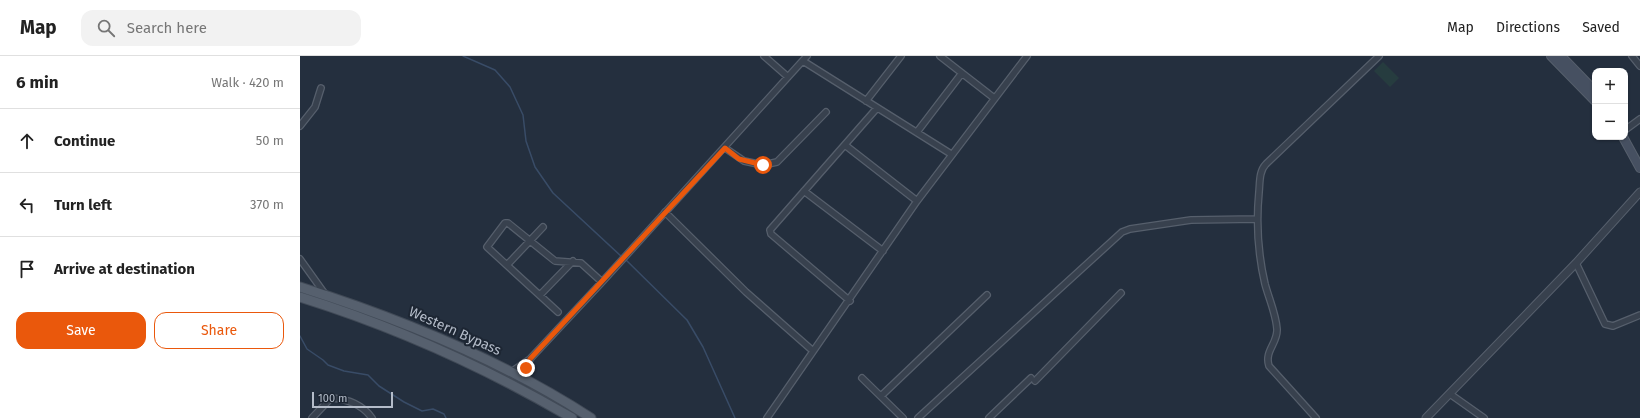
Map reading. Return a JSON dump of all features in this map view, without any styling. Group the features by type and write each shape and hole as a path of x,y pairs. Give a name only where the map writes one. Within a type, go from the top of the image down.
{"main road":[{"path":"1551,56 1592,98"},
{"path":"1561,56 1592,88"},
{"path":"1628,135 1640,155"},
{"path":"1625,140 1640,168"},
{"name":"Western Bypass","path":"300,287 365,308 435,336 511,372 591,418"},
{"name":"Western Bypass","path":"300,297 362,317 431,345 516,385 572,418"}],"street":[{"path":"764,56 788,78"},
{"path":"511,372 530,359 725,148 807,56"},
{"path":"866,101 901,56"},
{"path":"940,56 994,98"},
{"path":"767,418 917,201 951,154 1027,56"},
{"path":"1316,418 1269,366 1268,363 1268,353 1275,341 1277,329 1265,282 1256,219 1262,168 1379,56"},
{"path":"1632,56 1640,66"},
{"path":"803,61 951,154"},
{"path":"916,132 962,73"},
{"path":"300,126 315,107 321,88"},
{"path":"850,300 771,234 771,228 877,108"},
{"path":"725,148 744,161 763,165 777,162 826,112"},
{"path":"1628,128 1640,119"},
{"path":"845,145 917,201"},
{"path":"804,191 883,251"},
{"path":"1426,418 1576,263 1640,192"},
{"path":"665,212 746,292 813,351"},
{"path":"918,418 1122,232 1130,229 1190,220 1256,219"},
{"path":"558,312 487,246 504,224 508,223 558,262 573,261 581,263 602,282"},
{"path":"507,265 543,227"},
{"path":"300,259 326,295"},
{"path":"540,295 573,261"},
{"path":"1576,263 1605,324 1613,326 1640,315"},
{"path":"989,418 1033,380 1121,293"},
{"path":"881,396 987,295"},
{"path":"526,380 526,368 530,359"},
{"path":"862,378 903,418"},
{"path":"1450,394 1484,418"},
{"path":"312,418 331,398 345,399 366,409 372,418"}],"green space":[{"path":"1383,62 1399,78 1390,87 1374,71"}],"waterway":[{"path":"463,56 495,70 510,87 523,115 526,141 535,167 553,193 622,257"},
{"path":"625,259 687,320 703,347 735,418"},
{"path":"300,336 307,349 328,365 344,371 368,375 379,386 404,402 422,411 433,409 444,414 446,418"}],"route":[{"path":"526,368 530,359 725,148 739,159 763,165"}]}
